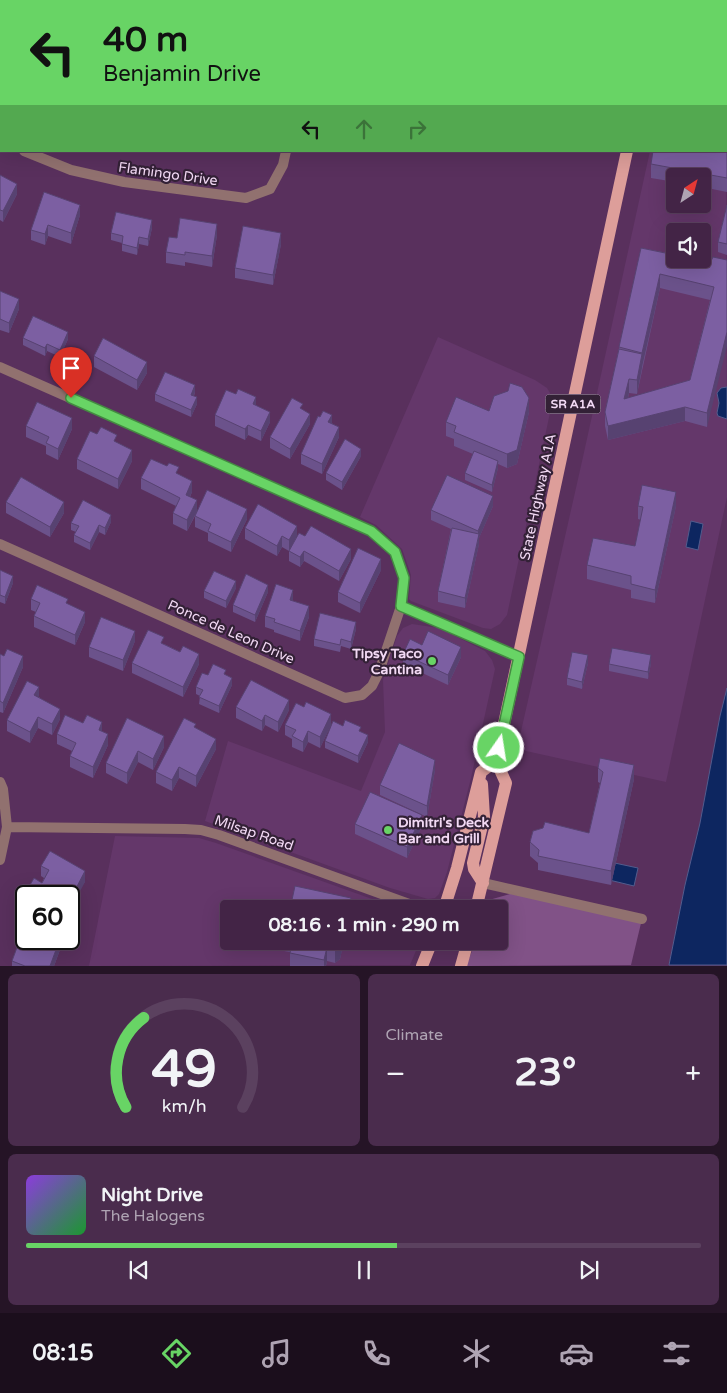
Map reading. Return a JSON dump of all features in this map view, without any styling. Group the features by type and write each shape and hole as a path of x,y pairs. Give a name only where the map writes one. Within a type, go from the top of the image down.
{"main road":[{"name":"State Highway A1A","path":"496,761 627,152"},
{"path":"447,900 457,868 481,772 496,761 506,782 478,900"},
{"path":"481,772 484,817 473,863 474,869 482,883"},
{"path":"422,966 428,950"},
{"path":"461,966 465,950"}],"street":[{"name":"Flamingo Drive","path":"26,152 70,170 124,182 246,198 270,189 283,165 286,152"},
{"name":"Ponce de Leon Drive","path":"0,366 371,531 395,552 404,578 401,606 379,672 372,686 362,695 345,698 0,544"},
{"path":"401,606 519,657"},
{"path":"0,782 3,789 7,827 0,860"},
{"name":"Milsap Road","path":"7,827 201,830 398,900"},
{"path":"482,883 642,919"}],"shaded area":[{"path":"650,152 726,152 727,497 666,782 517,749"},
{"path":"438,337 535,380 547,388 550,393 551,408 507,615 500,624 491,629 483,628 411,601 409,599 411,575 402,549 376,525 360,517"},
{"path":"412,624 439,628 485,651 492,660 495,669 471,778 447,872 439,894 435,898 428,899 390,888 205,821 228,741 361,791 385,732 383,680 397,636 403,628"},
{"path":"115,836 199,838 375,900 220,900 220,950 416,950 410,965 89,966"},
{"path":"517,892 642,919 631,965 466,966 472,950 508,950 508,900 489,900"}],"water":[{"path":"727,387 727,419 718,416 719,403 717,393 721,388"},
{"path":"691,521 703,524 698,550 686,547"},
{"path":"727,688 727,965 669,965 700,823"},
{"path":"610,862 638,868 634,886 605,879"}],"building":[{"path":"653,152 727,152 727,178 711,175 711,168 673,168 651,164"},
{"path":"0,175 17,184 3,211 0,210"},
{"path":"44,192 80,205 71,233 48,225 45,234 31,230"},
{"path":"727,205 727,244 718,242"},
{"path":"116,212 152,220 148,239 139,237 137,248 122,244 123,236 111,233"},
{"path":"180,218 217,224 212,256 185,252 185,255 166,252 169,237 177,238"},
{"path":"243,226 281,233 273,275 235,268"},
{"path":"641,248 666,253 666,268 711,268 713,257 727,260 727,332 707,413 685,407 608,426 605,412 619,349 642,354 637,380 629,379 624,399 690,380 714,287 660,274 642,353 619,347"},
{"path":"0,291 19,299 9,323 0,319"},
{"path":"33,316 68,332 60,350 47,344 45,348 23,338"},
{"path":"103,338 147,362 137,380 94,356"},
{"path":"165,372 195,385 191,395 197,397 191,410 155,394"},
{"path":"510,383 522,387 529,398 517,450 507,454 454,432 456,426 446,422 456,397 489,411 494,396 508,391"},
{"path":"238,389 256,397 253,404 270,412 261,431 248,425 245,429 215,415 226,390 236,394"},
{"path":"292,398 303,404 300,408 310,414 290,449 270,437"},
{"path":"37,402 72,418 58,449 46,443 49,437 26,426"},
{"path":"323,411 332,415 328,422 339,427 322,464 301,454 318,416 320,417"},
{"path":"101,427 117,435 114,441 132,450 118,479 77,459 90,431 97,434"},
{"path":"345,439 361,449 342,482 326,473"},
{"path":"474,451 498,461 492,485 465,473"},
{"path":"151,459 167,466 169,463 179,467 176,473 192,481 186,495 197,500 187,520 173,513 180,498 141,478"},
{"path":"447,475 493,496 478,531 431,510"},
{"path":"21,477 64,502 50,527 6,502"},
{"path":"642,485 676,492 655,590 631,584 631,576 587,565 593,538 635,546 643,507 638,506"},
{"path":"207,490 247,509 231,542 208,531 211,524 195,516"},
{"path":"83,500 111,515 105,528 99,525 90,543 74,535 79,526 71,523"},
{"path":"258,504 297,526 289,540 282,536 277,546 245,528"},
{"path":"311,526 351,549 339,571 304,551 300,557 289,551 299,533 305,536"},
{"path":"452,528 479,534 465,598 438,591"},
{"path":"358,548 381,559 360,603 338,592"},
{"path":"0,570 13,576 5,597 0,595"},
{"path":"214,571 236,581 226,601 204,591"},
{"path":"246,574 268,585 255,615 233,605"},
{"path":"276,584 293,590 290,600 309,606 300,631 274,622 275,619 265,616"},
{"path":"37,585 68,599 66,603 85,612 75,635 34,616 40,603 31,599"},
{"path":"320,613 356,622 351,642 341,639 340,645 314,639"},
{"path":"101,617 135,631 123,660 89,647"},
{"path":"148,630 164,637 161,643 180,652 183,646 199,654 183,687 132,663"},
{"path":"428,631 461,647 448,675 403,654 410,639 422,645"},
{"path":"612,648 651,655 648,672 609,664"},
{"path":"7,649 23,656 3,703 0,701 0,654 4,656"},
{"path":"572,652 588,655 582,682 567,678"},
{"path":"213,664 226,670 224,674 232,678 219,706 199,697 203,690 196,687 202,673 208,675"},
{"path":"251,680 289,700 278,722 265,715 262,721 236,707"},
{"path":"27,681 39,687 34,695 60,709 52,724 38,717 30,732 7,720"},
{"path":"306,702 331,714 320,737 308,731 303,742 292,736 296,730 285,725 296,703 304,707"},
{"path":"65,715 83,723 87,715 102,722 99,730 108,734 93,767 70,756 76,743 57,734"},
{"path":"127,718 164,736 153,759 138,751 127,773 106,763"},
{"path":"184,718 196,724 194,727 216,739 196,776 179,767 172,780 156,772"},
{"path":"345,720 361,727 359,731 368,735 358,756 325,741 333,721 343,726"},
{"path":"399,743 435,760 427,806 380,785"},
{"path":"600,758 634,765 611,871 538,856 539,850 530,842 533,831 543,828 545,822 589,833 603,772 598,768"},
{"name":"Dimitri's Deck Bar and Grill","path":"370,792 422,815 407,847 355,824"},
{"path":"50,851 85,871 78,885 30,885 34,878 42,883 49,870 41,866"},
{"path":"295,886 351,898 350,900 292,900"},
{"path":"16,950 56,950 50,966 25,966 12,961"},
{"path":"290,950 326,950 324,960 290,953"}],"place":[{"name":"Tipsy Taco Cantina","path":"432,661"},
{"name":"Dimitri's Deck Bar and Grill","path":"388,830"}],"route":[{"path":"71,398 371,531 395,552 404,578 401,606 519,657 499,748"}]}
